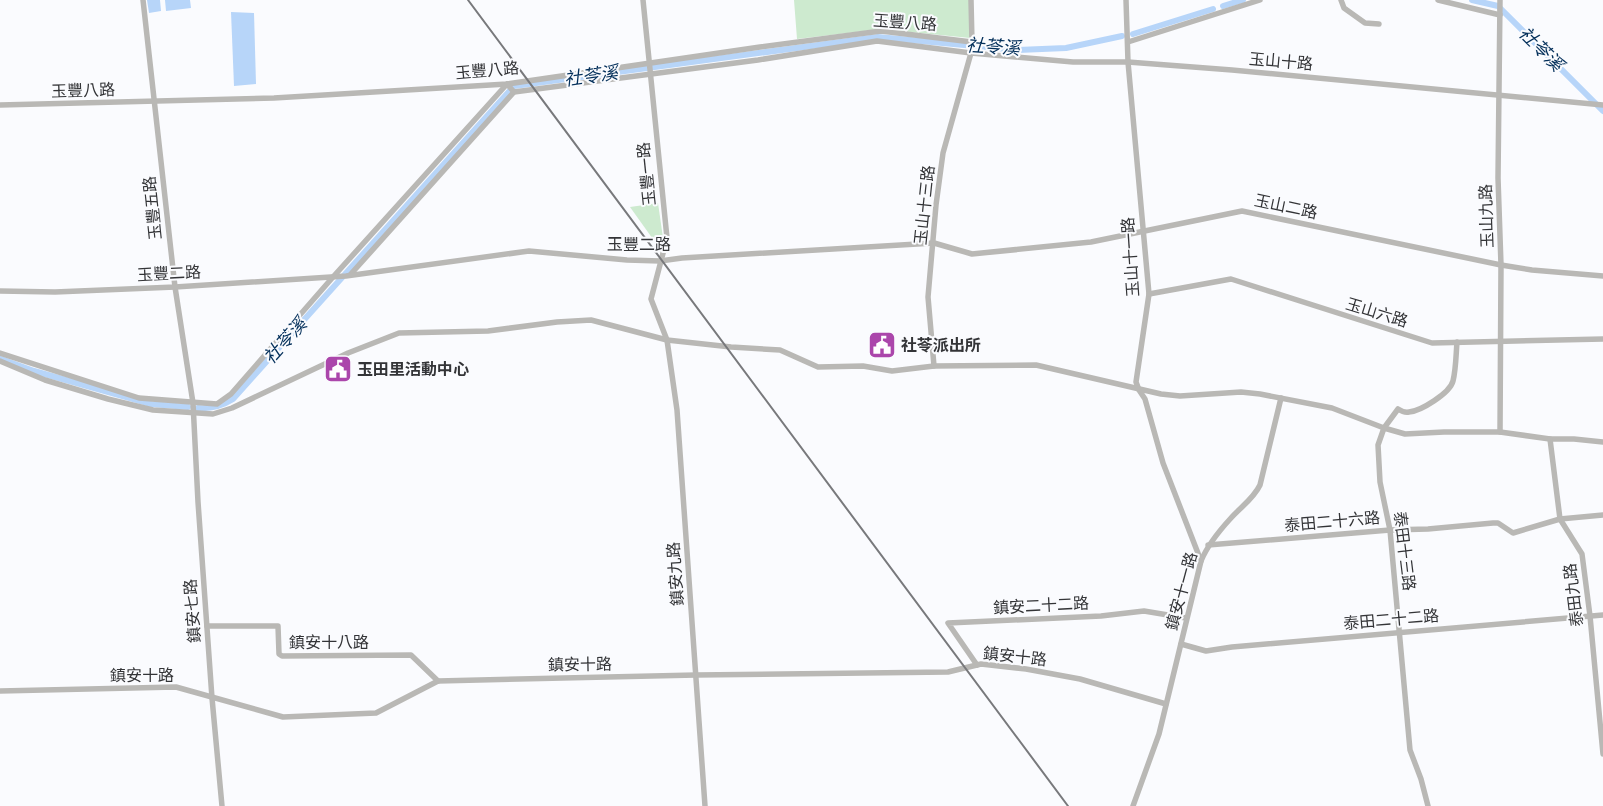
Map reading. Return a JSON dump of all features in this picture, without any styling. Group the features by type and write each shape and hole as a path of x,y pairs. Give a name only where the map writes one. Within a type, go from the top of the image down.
{"street":[{"name":"玉豐五路","path":"143,0 175,287 193,413"},
{"name":"玉豐一路","path":"643,0 667,238 650,299 668,340"},
{"name":"玉山十三路","path":"934,366 928,297 943,153 971,47 971,0"},
{"name":"玉山十一路","path":"1126,0 1128,62 1149,294 1136,382 1145,399 1163,463 1201,561"},
{"path":"1128,42 1260,0"},
{"path":"1341,0 1344,8 1365,23 1379,24"},
{"path":"1438,0 1500,15"},
{"name":"玉山九路","path":"1500,3 1498,178 1501,265 1500,432"},
{"name":"玉豐八路","path":"0,105 155,102 511,88 649,69 760,47 881,31 971,47"},
{"path":"0,353 139,398 217,404 231,394 336,277 511,88 649,69 758,60 877,41 971,47"},
{"name":"玉山十路","path":"971,47 1073,62 1128,62 1603,105"},
{"path":"348,276 511,88"},
{"name":"玉山二路","path":"934,243 972,254 1091,242 1242,211 1501,265 1603,276"},
{"name":"玉豐二路","path":"0,291 55,292 175,287 336,277 529,251 627,260 660,261 682,258 934,243"},
{"name":"玉山六路","path":"1149,294 1231,279 1432,343 1603,339"},
{"path":"0,360 45,380 108,399 153,410 213,414 232,408 348,353 399,333 488,330 592,320 668,340 780,350 818,367 863,366 892,371 934,366 1036,365 1139,390 1180,396 1241,392 1281,398 1332,408 1405,434 1500,432 1550,439 1603,442"},
{"name":"鎮安九路","path":"668,340 677,410 705,806"},
{"name":"泰田十三路","path":"1428,806 1421,779 1410,750 1390,530 1380,482 1378,445 1384,428 1398,409 1403,412 1409,412 1423,408 1453,383 1457,342"},
{"name":"鎮安十一路","path":"1133,806 1160,734 1201,561 1208,545 1230,518 1256,492 1260,485 1281,398"},
{"name":"鎮安七路","path":"193,413 212,698 222,806"},
{"name":"泰田九路","path":"1550,439 1560,519 1582,554 1603,754"},
{"name":"泰田二十六路","path":"1208,545 1493,523 1513,533 1560,519 1603,515"},
{"name":"鎮安二十二路","path":"977,665 948,623 1101,616 1144,611 1186,618"},
{"name":"泰田二十二路","path":"1181,644 1206,651 1232,646 1603,615"},
{"name":"鎮安十八路","path":"207,626 278,626 279,654 282,656 411,655 438,681"},
{"name":"鎮安十路","path":"0,691 176,687 283,717 376,713 438,681 948,672 982,664 1026,669 1080,679 1166,704"}],"green space":[{"path":"794,0 970,0 970,38 881,29 797,39"},
{"path":"658,203 663,238 660,249 630,207"}],"water":[{"path":"147,0 160,0 161,11 149,13"},
{"path":"165,0 190,0 191,8 166,11"},
{"path":"231,12 254,13 256,84 234,86"}],"waterway":[{"name":"社苓溪","path":"1223,6 1243,0"},
{"name":"社苓溪","path":"1472,0 1498,6 1603,111"},
{"name":"社苓溪","path":"1133,34 1213,9"},
{"name":"社苓溪","path":"198,408 217,406 233,399 514,86 878,37 1018,50 1066,48 1122,36"},
{"name":"社苓溪","path":"1,359 34,371 151,404 188,407"}],"railway":[{"path":"468,0 1068,806"}],"place":[{"name":"社苓派出所","path":"882,345"},
{"name":"玉田里活動中心","path":"338,369"}]}
